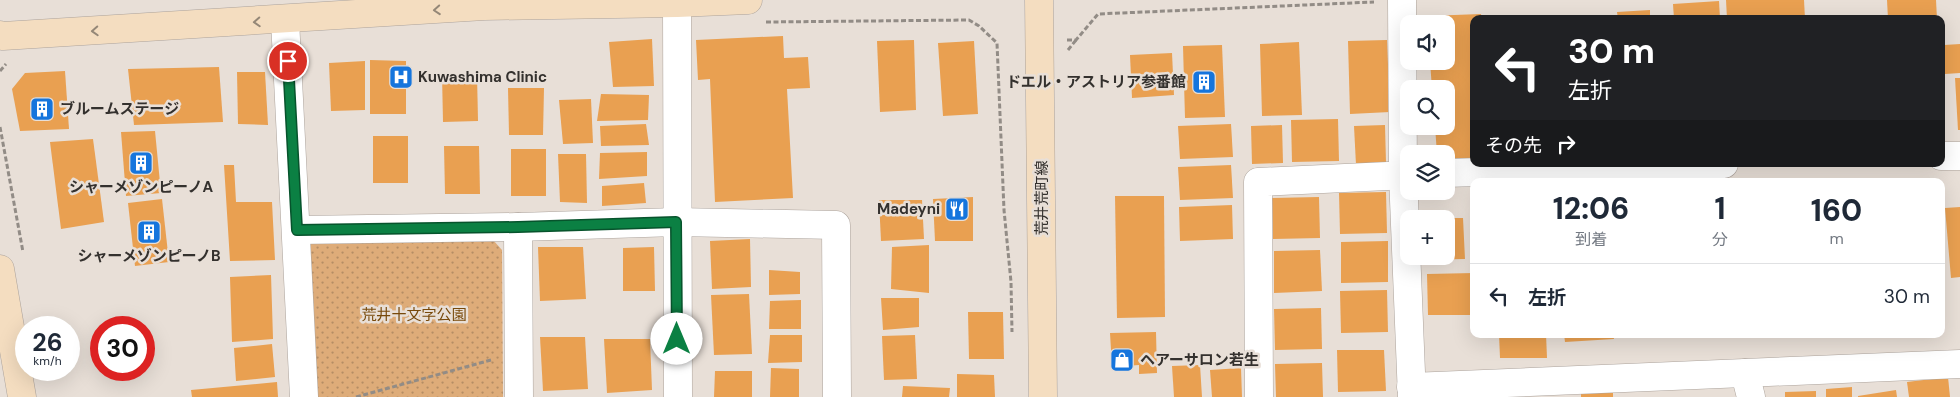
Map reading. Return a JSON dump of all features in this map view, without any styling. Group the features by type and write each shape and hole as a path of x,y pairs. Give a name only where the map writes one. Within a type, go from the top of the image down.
{"street":[{"name":"荒井荒町線","path":"1039,0 1043,397"},
{"path":"1392,1 1404,145"},
{"path":"0,35 13,36 286,20 484,6 677,3 754,11"},
{"path":"677,3 676,222 678,397"},
{"path":"286,20 304,397"},
{"path":"1945,156 1960,156"},
{"path":"1455,174 1641,167"},
{"path":"1259,397 1258,182 1400,175"},
{"path":"1407,200 1411,392 1748,385 1960,364"},
{"path":"297,230 518,227 676,222 836,225 837,397"},
{"path":"518,227 519,397"},
{"path":"12,262 22,397"}],"path":[{"path":"1060,41 1076,40 1098,14 1392,1"},
{"path":"754,11 969,20 979,26 998,43 1004,210 1011,282 1012,340"},
{"path":"0,127 12,262"},
{"path":"356,397 496,358"}],"green space":[{"name":"荒井十文字公園","path":"485,231 502,250 503,397 303,397 297,247 321,234"}],"building":[{"path":"1726,0 1804,0 1805,15 1727,15"},
{"path":"1887,0 1936,0 1937,15 1888,15"},
{"path":"1719,1 1720,15 1674,15 1673,4"},
{"path":"1650,10 1650,15 1617,15 1617,12"},
{"path":"1481,14 1470,15 1470,158 1455,159 1455,145 1436,145 1436,135 1455,135 1455,80 1431,80 1431,70 1455,70 1454,15"},
{"path":"783,36 784,58 808,57 810,88 787,89 793,198 715,202 710,79 698,80 696,40"},
{"path":"652,39 654,86 613,87 609,42"},
{"path":"914,40 916,110 880,112 877,41"},
{"path":"1387,40 1390,112 1350,114 1348,41"},
{"path":"974,41 978,114 943,116 938,43"},
{"path":"1299,42 1302,115 1262,116 1260,44"},
{"path":"1960,44 1960,73 1945,74 1945,45"},
{"name":"ドエル・アストリア参番館","path":"1222,45 1225,117 1185,118 1183,46"},
{"path":"1172,53 1174,95 1132,98 1130,55"},
{"path":"370,60 406,61 406,114 370,114"},
{"path":"365,61 365,110 331,111 329,63"},
{"path":"219,67 223,122 134,125 128,69"},
{"name":"ブルームステージ","path":"65,71 69,129 20,131 12,89 25,73"},
{"path":"237,72 265,72 268,125 238,124"},
{"path":"442,74 477,74 478,121 443,122"},
{"path":"1955,78 1960,78 1960,130 1958,130"},
{"path":"508,88 544,88 543,135 509,135"},
{"path":"601,94 649,95 648,120 597,121"},
{"path":"591,99 593,143 563,144 559,100"},
{"path":"1338,119 1339,161 1292,162 1291,120"},
{"path":"646,124 649,145 601,146 600,126"},
{"path":"1231,124 1233,157 1180,159 1178,126"},
{"path":"1282,125 1283,163 1252,164 1251,126"},
{"path":"1385,125 1386,163 1356,165 1354,126"},
{"name":"シャーメゾンピーノA","path":"155,131 161,193 126,196 121,132"},
{"path":"373,136 408,136 408,183 373,183"},
{"path":"93,139 104,222 61,229 50,142"},
{"path":"444,146 479,146 480,194 445,194"},
{"path":"511,149 546,149 546,196 511,196"},
{"path":"647,152 647,176 599,179 600,153"},
{"path":"558,154 586,154 587,203 560,202"},
{"path":"224,165 234,165 236,202 272,202 275,260 230,261"},
{"path":"1231,165 1233,198 1180,200 1178,167"},
{"path":"644,183 646,203 602,206 602,186"},
{"path":"1386,192 1387,233 1340,234 1339,193"},
{"path":"1115,196 1164,196 1165,317 1117,318"},
{"path":"973,197 973,241 935,241 933,199"},
{"path":"1319,197 1320,238 1273,239 1272,198"},
{"name":"シャーメゾンピーノB","path":"162,199 169,262 135,266 128,203"},
{"path":"879,200 922,200 924,239 881,241"},
{"path":"1232,205 1233,239 1180,241 1179,207"},
{"path":"1960,207 1960,277 1951,278 1945,208"},
{"path":"1455,218 1463,218 1465,259 1455,259"},
{"path":"750,239 751,287 712,289 710,241"},
{"path":"1388,241 1388,282 1341,283 1341,242"},
{"path":"929,245 929,293 891,289 892,247"},
{"path":"538,247 583,247 586,299 540,301"},
{"path":"654,247 655,291 623,291 623,248"},
{"path":"1320,250 1322,291 1274,293 1274,251"},
{"path":"769,270 800,272 800,294 769,295"},
{"path":"1470,273 1470,315 1428,315 1427,274"},
{"path":"271,275 273,339 232,342 230,277"},
{"path":"1387,290 1388,332 1341,333 1340,291"},
{"path":"749,294 752,354 714,355 711,295"},
{"path":"881,298 919,298 919,327 883,330"},
{"path":"801,300 801,329 769,329 770,301"},
{"path":"1321,308 1322,349 1275,350 1274,309"},
{"path":"968,312 1003,312 1004,359 969,359"},
{"path":"1156,332 1157,373 1139,374 1139,365 1112,367 1110,333"},
{"path":"770,335 802,335 802,362 768,363"},
{"path":"915,335 917,379 884,380 882,336"},
{"path":"540,337 585,337 588,389 543,391"},
{"path":"1499,338 1546,338 1547,358 1500,358"},
{"path":"1564,338 1614,339 1565,342"},
{"path":"604,339 650,339 652,390 607,393"},
{"path":"272,344 275,377 236,381 234,348"},
{"path":"1337,350 1384,350 1386,391 1338,392"},
{"path":"1322,363 1323,397 1276,397 1275,364"},
{"path":"1200,365 1202,397 1174,397 1172,366"},
{"path":"771,368 799,369 799,397 770,397"},
{"path":"1241,368 1242,397 1212,397 1210,370"},
{"path":"715,371 752,371 752,397 714,397"},
{"path":"957,374 994,375 995,397 957,397"},
{"path":"1948,377 1950,397 1909,397 1907,382"},
{"path":"277,382 278,397 192,397 191,390"},
{"path":"903,386 950,388 949,397 902,397"},
{"path":"1852,387 1852,397 1826,397 1826,389"},
{"path":"1581,390 1613,390 1613,397 1581,397"},
{"path":"1896,390 1897,397 1858,397 1858,396"},
{"path":"1816,391 1816,397 1785,397 1785,392"}],"place":[{"name":"Kuwashima Clinic","path":"401,77"},
{"name":"ドエル・アストリア参番館","path":"1204,82"},
{"name":"ブルームステージ","path":"42,109"},
{"name":"シャーメゾンピーノA","path":"141,163"},
{"name":"Madeyni","path":"957,209"},
{"name":"シャーメゾンピーノB","path":"149,232"},
{"name":"ヘアーサロン若生","path":"1122,360"}],"route":[{"path":"288,61 297,230 398,227 518,227 676,222 677,339"}]}
